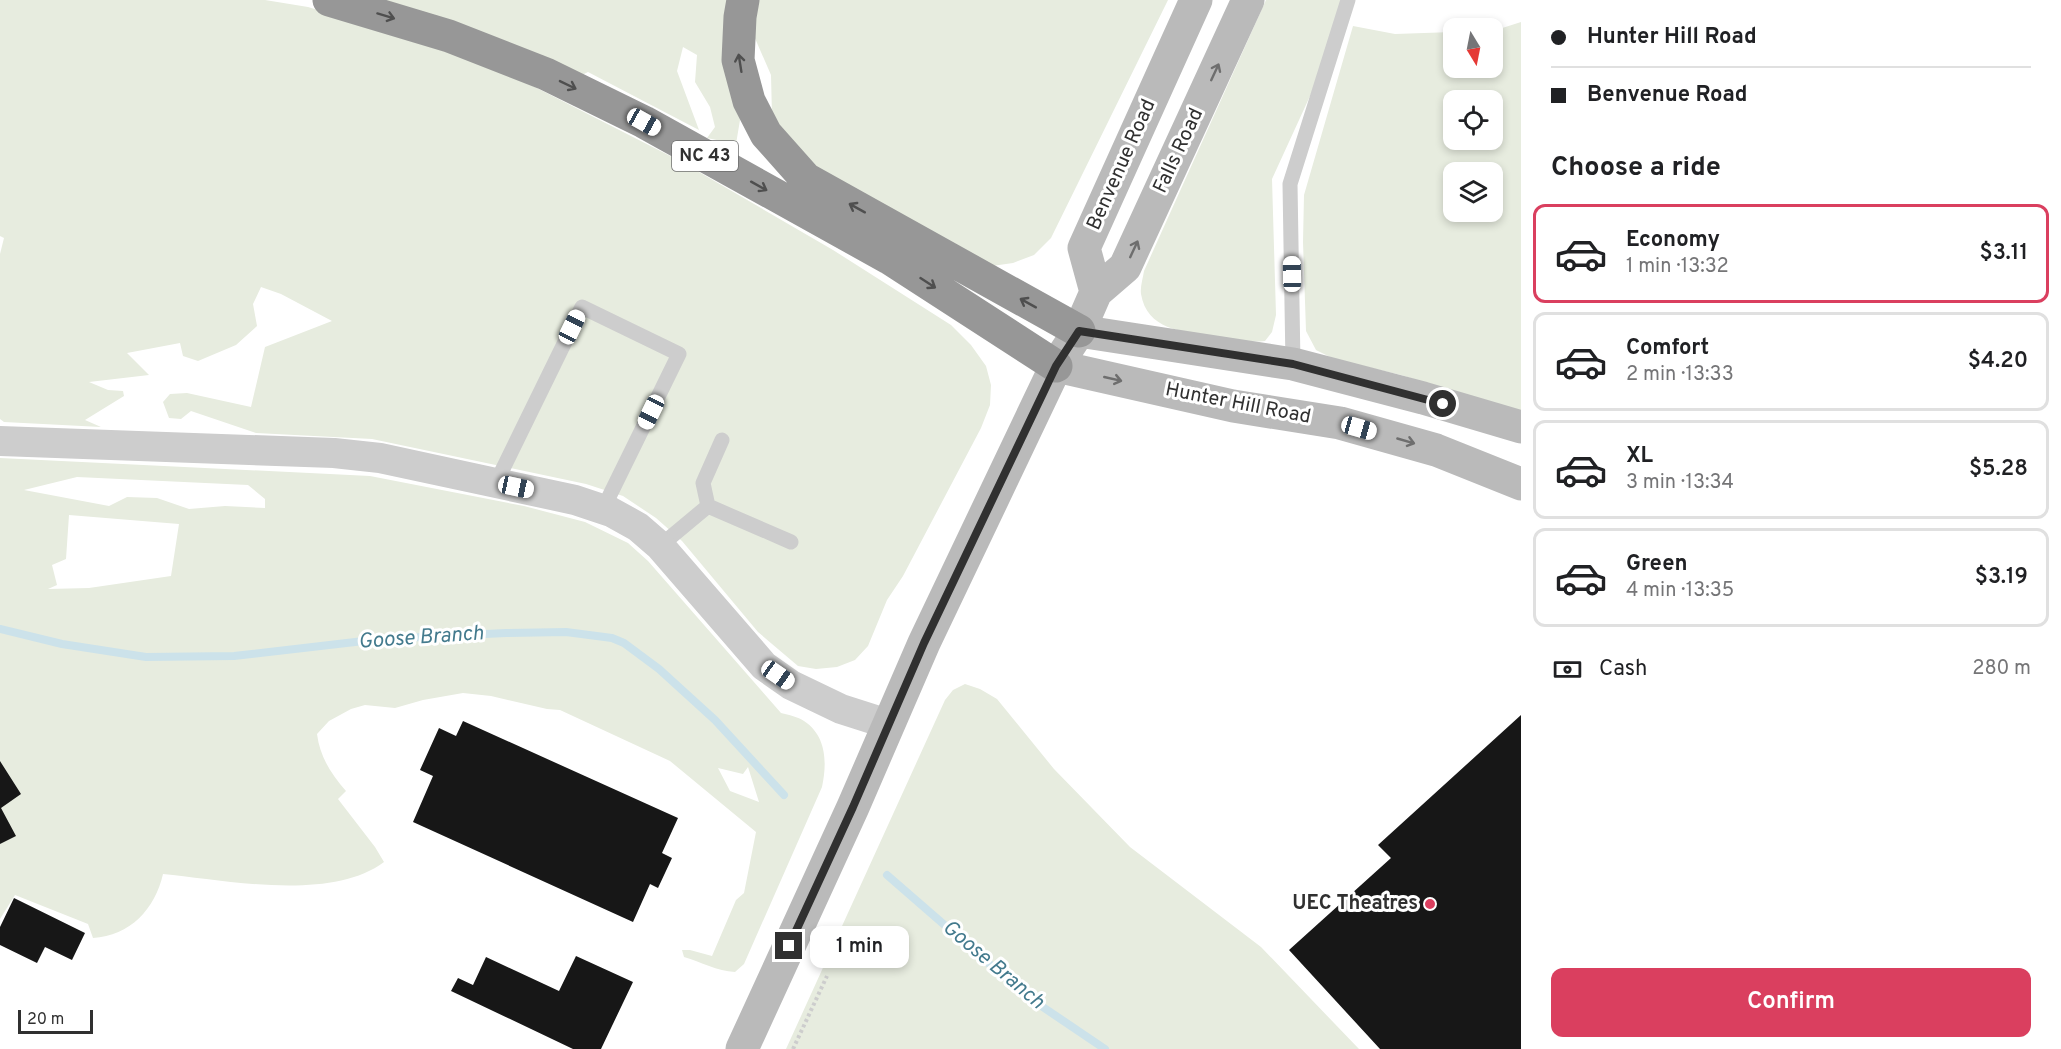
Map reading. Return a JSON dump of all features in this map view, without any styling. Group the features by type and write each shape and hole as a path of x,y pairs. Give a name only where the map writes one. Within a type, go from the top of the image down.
{"highway":[{"name":"NC 43","path":"329,0 449,36 546,74 644,122 889,258 1056,366"},
{"path":"743,0 738,60 749,101 765,134 806,179 1079,331"}],"main road":[{"name":"Benvenue Road","path":"1096,292 1084,248 1196,0"},
{"name":"Falls Road","path":"1096,292 1125,267 1248,0"},
{"path":"742,1049 853,807 928,633 1056,366 1079,331 1096,292"},
{"path":"1079,331 1293,364 1423,398 1521,427"},
{"name":"Hunter Hill Road","path":"1056,366 1233,406 1340,423 1436,450 1521,484"}],"street":[{"path":"0,441 334,453 380,458 575,500 603,509 638,527 660,546 764,666 791,685 845,710 888,724"}],"lane":[{"path":"1293,364 1290,184 1348,0"},
{"path":"496,483 582,307 679,354 603,509"},
{"path":"708,506 703,483 722,441"},
{"path":"708,506 791,542"},
{"path":"660,546 708,506"}],"path":[{"path":"793,1049 827,976"}],"shaded area":[{"path":"0,0 265,0 308,7 480,59 680,161 833,250 951,325 971,345 986,366 991,385 990,405 981,428 903,576 887,600 868,646 855,660 837,667 816,669 798,666 758,632 682,541 656,518 623,496 586,484 372,439 256,433 191,411 181,419 169,418 163,402 170,394 187,393 251,407 265,347 332,321 281,294 261,287 253,304 257,326 236,345 198,361 183,356 180,343 127,353 149,375 89,382 108,390 123,391 124,396 85,420 101,427 4,422 0,419 0,254 4,238 0,236"},
{"path":"380,0 732,0 741,114 736,144 707,138 715,127 710,107 695,82 697,55 683,47 677,71 699,130 588,72 576,78"},
{"path":"758,0 1168,0 1051,238 1034,255 1013,263 992,266 817,174 772,116 771,75 754,36"},
{"path":"1266,0 1354,0 1272,179 1276,315 1272,332 1265,341 1251,341 1177,330 1158,322 1150,315 1141,294 1144,271"},
{"path":"1521,22 1521,413 1401,375 1334,359 1316,350 1306,331 1304,195 1353,26 1395,34 1443,32 1443,78 1503,78 1503,28"},
{"path":"0,458 370,476 524,506 585,522 628,543 648,561 781,713 799,718 812,727 824,751 825,769 822,787 744,964 735,972 715,968 684,957 682,950 712,956 736,900 744,893 756,832 670,761 560,710 491,696 463,693 395,708 365,705 351,709 329,721 317,734 327,765 346,791 338,799 384,862 362,874 336,882 277,885 163,874 154,898 139,918 118,932 93,938 88,924 15,895 0,919","holes":["77,477 248,485 265,499 265,508 225,506 189,509 157,498 127,497 109,506 24,490","69,515 179,524 171,576 89,588 48,589 57,585 52,565 66,559","748,767 759,802 730,791 718,768 743,774"]},
{"path":"965,684 980,689 997,699 1054,769 1130,847 1261,947 1359,1049 786,1049 945,700 953,690"}],"building":[{"name":"UEC Theatres","path":"1521,715 1521,1049 1380,1049 1289,950 1391,858 1378,845"},
{"path":"463,721 678,818 662,853 672,858 658,888 650,884 633,922 413,822 433,776 420,770 439,728 456,736"},
{"path":"0,761 21,794 1,808 16,836 0,844"},
{"path":"14,898 85,933 72,960 45,947 37,963 0,945 0,927"},
{"path":"576,956 633,982 601,1049 573,1049 451,991 458,978 473,985 486,957 559,991"}],"waterway":[{"name":"Goose Branch","path":"0,629 62,644 146,657 234,656 381,639 506,633 566,632 612,638 624,643 659,669 715,720 784,795"},
{"name":"Goose Branch","path":"887,875 1025,995 1105,1049"}],"place":[{"name":"UEC Theatres","path":"1430,904"}],"route":[{"path":"789,946 932,627 1017,446 1056,366 1079,331 1293,364 1443,404"}]}
